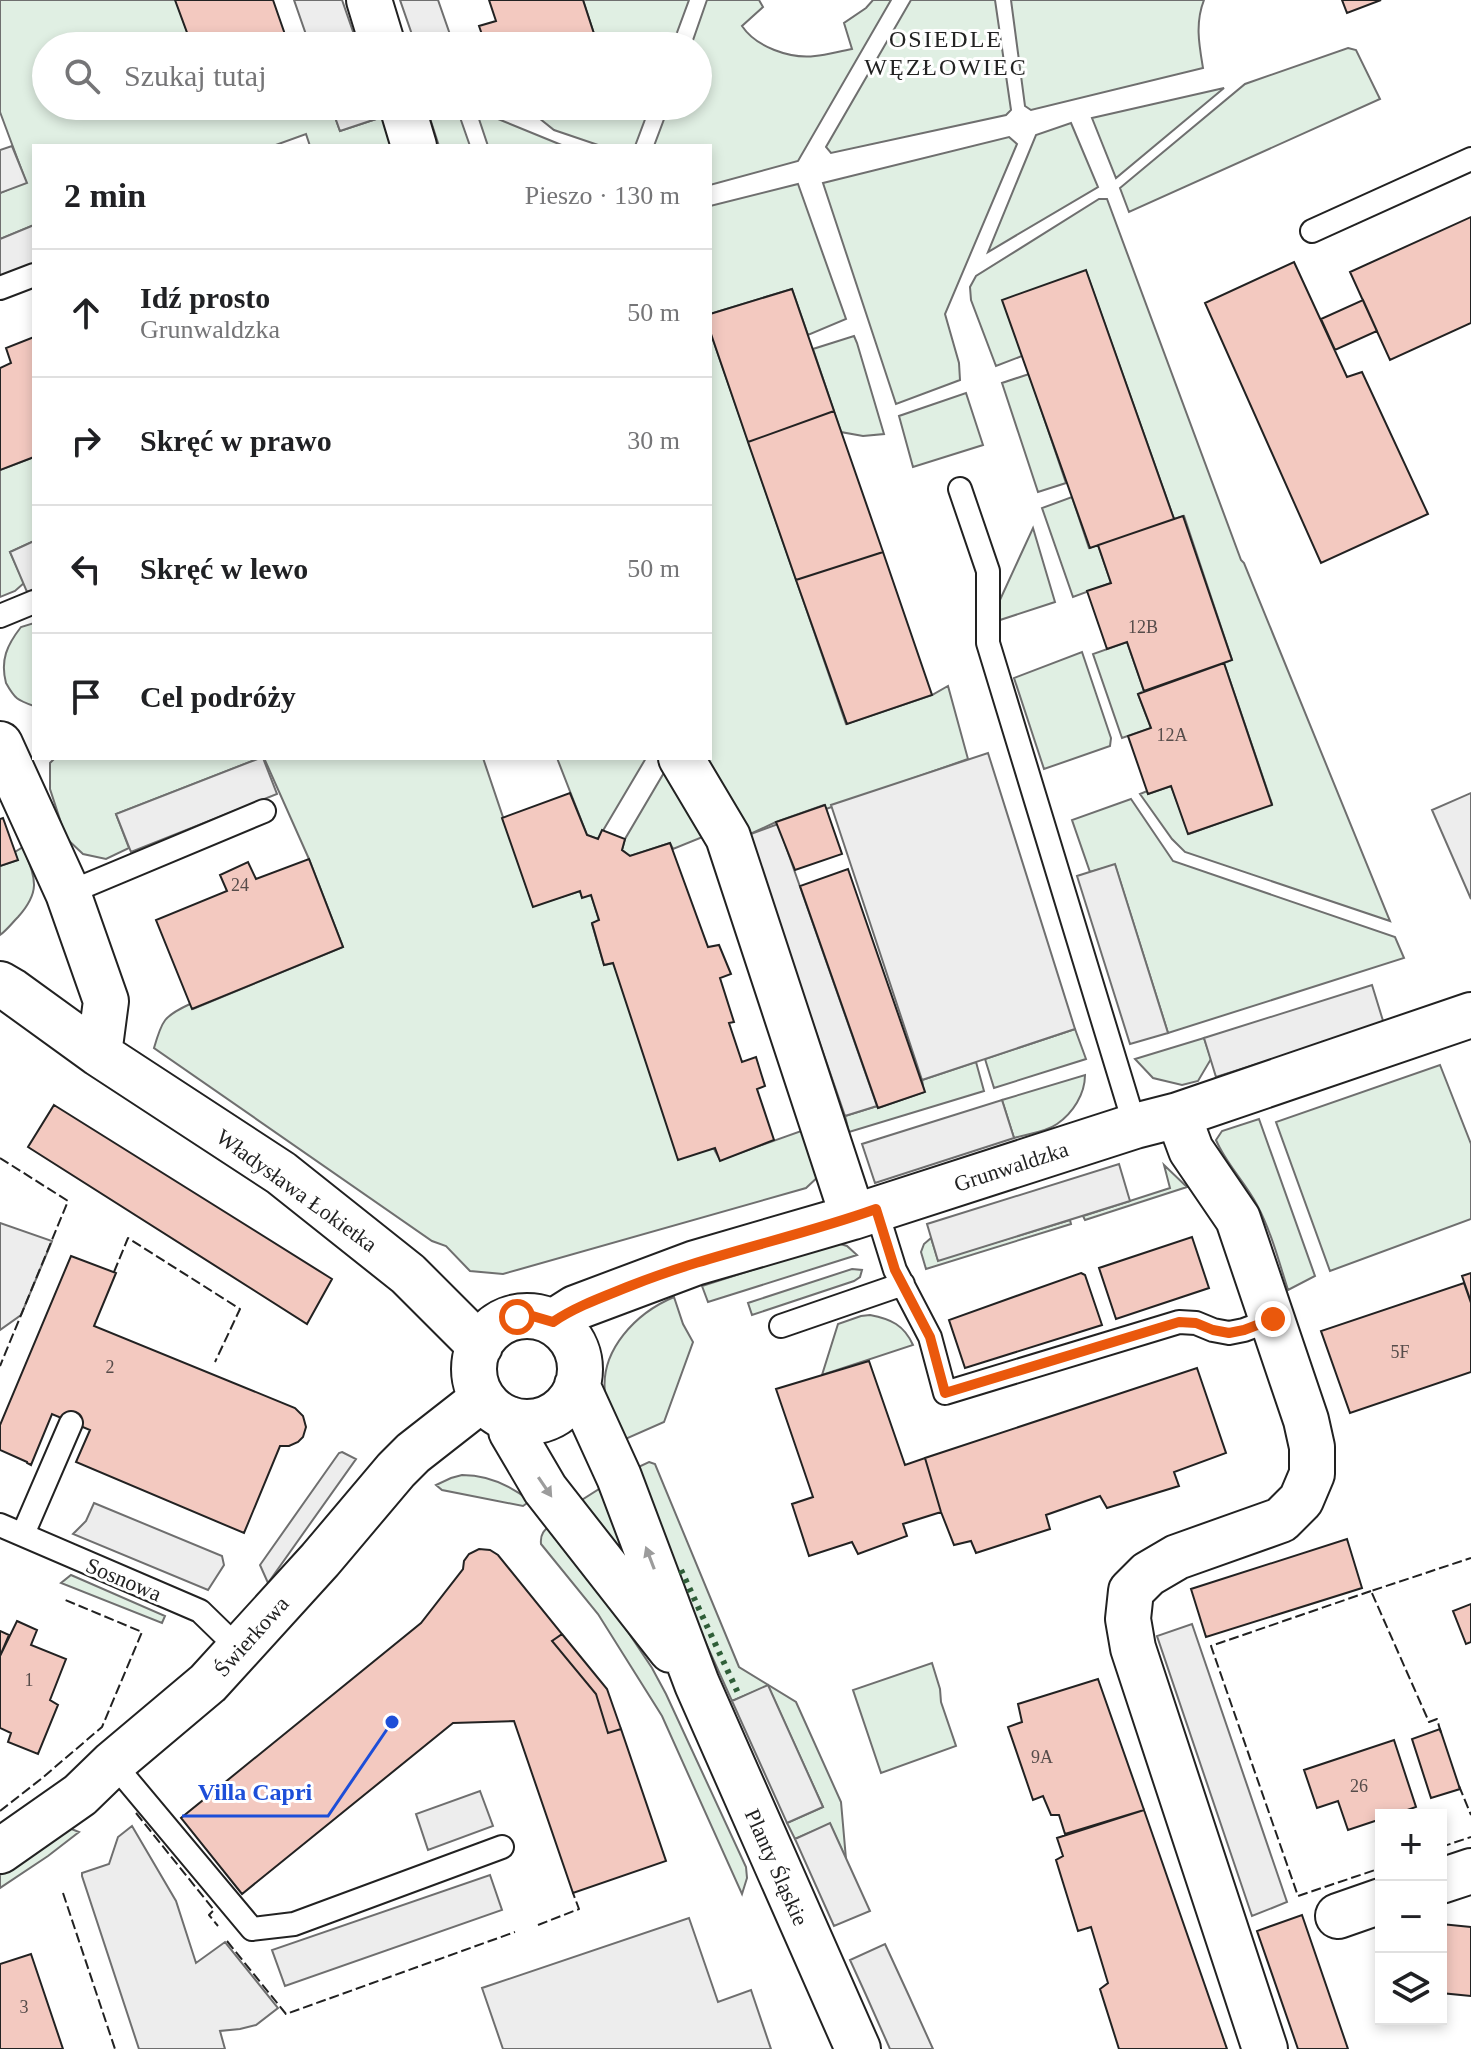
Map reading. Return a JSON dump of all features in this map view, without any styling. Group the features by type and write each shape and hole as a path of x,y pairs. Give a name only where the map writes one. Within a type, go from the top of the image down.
{"street":[{"path":"369,0 379,32"},
{"path":"406,120 413,144"},
{"path":"0,744 68,893 106,1001 99,1054"},
{"path":"682,760 728,837 864,1213"},
{"name":"Władysława Łokietka","path":"0,984 99,1054 281,1173 408,1274 480,1346"},
{"name":"Grunwaldzka","path":"553,1322 575,1308 695,1263 1178,1115 1471,1015"},
{"path":"1178,1115 1191,1150 1238,1219 1306,1420 1312,1447 1312,1474 1301,1500 1281,1520 1177,1557 1148,1574 1131,1591 1128,1619 1133,1648 1265,2049"},
{"path":"496,1409 526,1422 558,1412 570,1400 580,1375 578,1354 569,1336 553,1322 529,1315 495,1327 480,1346 474,1376 545,1489 697,1684"},
{"path":"577,1385 619,1477 697,1684"},
{"name":"Świerkowa","path":"0,1851 80,1795 208,1683 413,1453 496,1409"},
{"name":"Planty Śląskie","path":"697,1684 858,2049"},
{"path":"1447,1879 1471,1871"},
{"path":"1338,1916 1375,1903"}],"lane":[{"path":"1312,231 1471,159"},
{"path":"0,288 32,276"},
{"path":"960,489 988,571 988,643 1135,1126"},
{"path":"0,616 32,603"},
{"path":"68,893 264,811"},
{"path":"864,1213 930,1337 945,1393 1179,1322 1196,1323 1229,1333 1273,1319"},
{"path":"781,1326 903,1284"},
{"path":"23,1534 71,1423"},
{"name":"Sosnowa","path":"0,1525 200,1611 238,1648"},
{"path":"113,1763 252,1929 294,1924 502,1847"}],"green space":[{"path":"0,0 176,0 187,32 32,32 32,120 336,120 340,131 373,120 397,120 406,144 309,144 306,134 278,144 32,144 32,226 0,239 0,193 26,182 0,112"},
{"path":"583,0 689,0 677,32 593,32"},
{"path":"707,0 759,0 763,7 742,26 756,40 774,50 795,56 824,55 852,49 844,23 873,0 891,0 798,161 712,184 712,144 655,144 664,120 712,120 712,32 696,32"},
{"path":"911,0 995,0 1011,110 1006,115 831,153 826,147"},
{"path":"1011,0 1204,0 1199,25 1203,68 1031,110 1025,106"},
{"path":"1348,48 1356,50 1380,99 1129,212 1120,188 1245,84"},
{"path":"1224,88 1116,178 1092,118"},
{"path":"431,120 461,120 469,144 438,144"},
{"path":"479,120 500,120 559,144 487,144"},
{"path":"542,120 645,120 636,144 595,144 554,130"},
{"path":"1071,123 1098,187 988,252 1036,135"},
{"path":"1009,137 1017,144 945,314 959,363 960,380 896,404 823,183"},
{"path":"798,184 846,319 808,335 792,289 712,313 712,206"},
{"path":"1099,199 1107,199 1241,560 1390,921 1185,852 1140,794 1171,786 1189,834 1272,804 1224,663 1232,660 1184,516 1174,519 1086,271 1022,356 996,366 971,300 970,287 976,276"},
{"path":"854,336 884,434 863,436 841,432 813,349"},
{"path":"712,337 846,724 932,695 948,686 968,759 826,809 824,805 748,835 706,760 712,760"},
{"path":"1029,374 1066,483 1038,492 1002,383"},
{"path":"966,393 983,445 913,467 899,416"},
{"path":"32,458 32,542 10,552 24,583 0,597 0,470"},
{"path":"1072,497 1089,548 1098,545 1111,583 1073,597 1042,508"},
{"path":"1033,528 1055,602 997,621 999,602"},
{"path":"32,624 32,705 20,700 6,683 6,653 21,627"},
{"path":"1127,642 1144,691 1138,694 1151,728 1122,738 1093,654"},
{"path":"1082,652 1111,738 1110,746 1044,769 1014,678"},
{"path":"53,760 255,760 116,814 129,848 106,859 83,854 66,838 50,789 50,763"},
{"path":"265,760 484,760 533,906 580,891 582,897 591,895 599,920 592,924 604,965 613,963 720,1160 804,1130 820,1175 806,1188 503,1274 470,1271 446,1246 432,1241 154,1048 165,1020 181,1008 190,1004 193,1009 343,947 309,859"},
{"path":"558,760 645,760 598,839 587,835"},
{"path":"665,771 705,836 673,849 670,843 630,856 622,850 625,839"},
{"path":"1131,799 1173,861 1395,937 1404,958 1168,1033 1115,865 1090,872 1072,820"},
{"path":"23,847 33,876 31,899 0,935 0,866 17,860 15,852"},
{"path":"1075,1029 1086,1059 994,1088 985,1059"},
{"path":"1204,1038 1211,1059 1198,1081 1182,1085 1153,1078 1135,1059"},
{"path":"976,1062 984,1091 849,1132 845,1116 924,1092 922,1080"},
{"path":"1440,1065 1471,1144 1471,1219 1330,1271 1276,1122"},
{"path":"1085,1075 1080,1096 1063,1120 1047,1129 1014,1138 1002,1100"},
{"path":"1259,1119 1315,1276 1288,1290 1262,1215 1216,1140 1222,1131"},
{"path":"1164,1165 1187,1187 1085,1220 1083,1216 1170,1188"},
{"path":"1070,1220 1071,1224 926,1269 921,1252 931,1238 938,1260"},
{"path":"837,1243 847,1246 857,1255 708,1302 702,1286"},
{"path":"852,1269 862,1270 860,1277 854,1281 752,1315 748,1303"},
{"path":"674,1297 693,1342 664,1422 621,1441 605,1393 608,1362 623,1335 634,1323"},
{"path":"870,1315 896,1324 913,1345 822,1375 838,1324"},
{"path":"649,1462 655,1464 739,1667 796,1702 841,1802 846,1859 830,1824 795,1839 787,1823 823,1807 768,1686 732,1701 632,1470"},
{"path":"462,1475 498,1482 530,1501 523,1506 442,1490 436,1485"},
{"path":"607,1484 655,1601 577,1503"},
{"path":"552,1524 622,1623 666,1694 746,1867 747,1878 742,1894 662,1716 598,1614 541,1544 543,1532"},
{"path":"71,1575 165,1616 162,1623 61,1583"},
{"path":"932,1663 956,1746 881,1773 853,1690"},
{"path":"69,1828 79,1832 0,1888 0,1875"}],"shaded area":[{"path":"294,0 342,0 353,32 305,32"},
{"path":"400,0 438,0 449,32 411,32"},
{"path":"336,120 373,120 340,131"},
{"path":"12,146 27,183 0,193 0,150"},
{"path":"32,226 32,266 0,279 0,239"},
{"path":"32,542 32,590 27,592 10,552"},
{"path":"988,753 1075,1029 922,1080 831,805"},
{"path":"255,760 264,760 277,794 131,852 116,814"},
{"path":"1471,793 1471,899 1432,810"},
{"path":"778,824 877,1106 845,1116 748,835"},
{"path":"1115,864 1168,1033 1130,1044 1077,876"},
{"path":"1372,985 1384,1024 1216,1077 1204,1038"},
{"path":"1002,1100 1014,1138 875,1183 862,1144"},
{"path":"1119,1164 1130,1201 938,1261 927,1224"},
{"path":"0,1223 52,1241 21,1315 0,1330"},
{"path":"342,1452 356,1459 268,1583 260,1565"},
{"path":"94,1503 222,1556 224,1565 208,1590 73,1534 86,1521"},
{"path":"1192,1624 1287,1902 1252,1916 1157,1636"},
{"path":"768,1685 823,1807 787,1823 732,1701"},
{"path":"480,1791 493,1826 428,1850 416,1814"},
{"path":"830,1823 870,1911 834,1926 795,1839"},
{"path":"132,1826 176,1901 196,1963 225,1942 278,2008 256,2025 220,2031 225,2049 139,2049 82,1876 82,1873 109,1864 118,1837"},
{"path":"490,1875 502,1910 285,1986 272,1950"},
{"path":"689,1918 718,2002 751,1990 771,2049 503,2049 482,1988"},
{"path":"885,1944 933,2049 890,2049 850,1960"}],"building":[{"path":"175,0 273,0 284,32 187,32"},
{"path":"489,0 583,0 593,32 481,32 479,26 496,21"},
{"path":"1342,0 1381,0 1347,13"},
{"path":"1471,217 1471,323 1390,360 1350,272"},
{"path":"1294,262 1347,377 1362,372 1428,514 1321,563 1205,303"},
{"path":"1086,270 1174,519 1090,548 1002,300"},
{"path":"792,289 834,411 748,442 712,337 712,313"},
{"path":"1363,300 1377,331 1335,350 1321,319"},
{"path":"32,338 32,458 0,470 0,368 11,363 6,348"},
{"path":"834,411 883,552 796,580 748,442"},
{"path":"1183,516 1232,660 1144,691 1127,642 1107,649 1087,591 1111,583 1098,545"},
{"path":"883,552 932,695 847,724 796,580"},
{"path":"1224,663 1272,805 1188,834 1171,786 1148,794 1128,736 1151,728 1138,694"},
{"path":"570,793 587,835 598,839 602,830 625,839 622,850 630,856 670,843 708,947 719,945 731,974 720,978 734,1022 729,1023 742,1062 756,1057 765,1086 757,1089 774,1140 720,1161 715,1148 678,1160 613,963 604,965 592,923 599,920 591,895 582,898 580,891 533,907 502,818"},
{"path":"825,805 842,854 795,870 776,822"},
{"path":"3,818 18,860 0,866 0,819"},
{"path":"309,859 343,947 192,1009 156,920 227,891 220,875 248,862 256,879"},
{"path":"848,869 925,1092 878,1108 800,886"},
{"path":"54,1105 332,1279 307,1324 28,1147"},
{"path":"1192,1237 1209,1288 1116,1319 1099,1268"},
{"path":"71,1256 116,1273 94,1326 295,1408 303,1416 306,1427 303,1437 289,1446 280,1446 244,1533 76,1462 90,1430 52,1414 31,1465 0,1450 0,1425"},
{"path":"1081,1273 1085,1275 1102,1325 965,1368 949,1320"},
{"path":"1471,1273 1471,1302 1462,1276"},
{"path":"1464,1283 1471,1303 1471,1372 1350,1413 1321,1331"},
{"path":"869,1361 905,1465 925,1458 941,1512 903,1524 907,1536 858,1554 852,1542 809,1556 792,1504 813,1497 776,1389"},
{"path":"1197,1368 1226,1453 1174,1472 1179,1486 1107,1508 1100,1496 1046,1515 1050,1529 976,1553 971,1541 954,1545 925,1458"},
{"path":"1347,1539 1362,1588 1206,1637 1191,1589"},
{"path":"479,1549 498,1555 562,1634 552,1641 596,1694 608,1733 621,1729 666,1861 573,1893 514,1721 453,1723 242,1894 181,1818 421,1623 463,1569 469,1554"},
{"path":"1471,1604 1471,1642 1466,1644 1453,1611"},
{"path":"17,1621 37,1630 31,1645 66,1659 50,1700 58,1705 38,1754 8,1742 11,1733 0,1728 0,1656"},
{"path":"0,1631 9,1635 0,1656"},
{"path":"562,1634 607,1689 621,1729 608,1733 596,1694 552,1641"},
{"path":"1098,1679 1144,1810 1065,1834 1059,1815 1051,1815 1043,1796 1033,1800 1008,1727 1022,1722 1018,1704"},
{"path":"1440,1729 1460,1789 1431,1798 1412,1739"},
{"path":"1394,1740 1416,1807 1375,1809 1375,1821 1348,1830 1338,1801 1317,1808 1304,1770"},
{"path":"1144,1810 1227,2049 1119,2049 1100,1989 1108,1983 1091,1927 1078,1931 1056,1860 1063,1856 1057,1838"},
{"path":"1302,1915 1348,2049 1298,2049 1257,1931"},
{"path":"1447,1925 1471,1927 1471,1996 1447,1994"},
{"path":"31,1954 63,2049 0,2049 0,1964"}],"hedge":[{"path":"681,1570 738,1693"}],"fence":[{"path":"0,1158 68,1201 0,1366"},
{"path":"114,1272 128,1238 240,1309 215,1362"},
{"path":"1441,1733 1437,1719 1429,1722 1371,1591 1471,1558"},
{"path":"1371,1591 1211,1646 1298,1896 1375,1870"},
{"path":"0,1811 102,1727 142,1632 63,1599"},
{"path":"1459,1786 1471,1815"},
{"path":"136,1813 214,1910 209,1915 218,1926"},
{"path":"1447,1845 1471,1837"},
{"path":"63,1893 115,2049"},
{"path":"538,1925 579,1909 573,1893"},
{"path":"227,1941 286,2014 515,1932"}],"place":[{"name":"Villa Capri","path":"392,1722"}],"district":[{"name":"OSIEDLE WĘZŁOWIEC","path":"946,53"}],"route":[{"path":"517,1317 529,1315 553,1322 575,1308 648,1279 876,1209 895,1270 930,1337 945,1393 1179,1322 1196,1323 1229,1333 1273,1319"}]}
